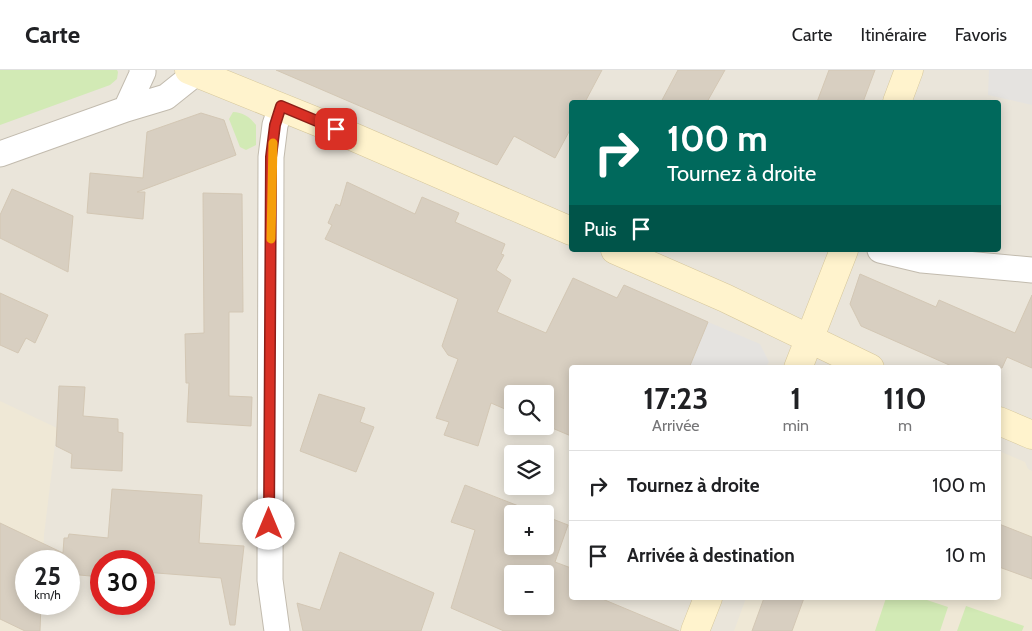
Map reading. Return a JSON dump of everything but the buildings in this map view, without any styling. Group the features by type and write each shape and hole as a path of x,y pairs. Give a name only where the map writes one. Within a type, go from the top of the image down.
{"main road":[{"path":"898,100 908,70"},
{"path":"193,72 226,77 281,106 569,230"},
{"path":"619,252 725,298 864,365"},
{"path":"799,365 843,252"},
{"path":"1001,422 1032,435"},
{"path":"695,631 707,600"}],"street":[{"path":"126,110 143,72 142,70"},
{"path":"0,154 166,97 193,72"},
{"path":"277,631 270,580 271,167 275,125 281,106"},
{"path":"888,252 922,260 1032,270"}],"shaded area":[{"path":"0,70 1032,70 1032,631 0,631"},
{"path":"989,70 1032,70 1032,105 988,95"},
{"path":"708,322 760,344 769,362 767,365 690,365"},
{"path":"0,401 57,428 43,550 15,550 15,615 41,615 40,631 0,631"},
{"path":"1001,452 1025,462 1028,469 1032,471 1032,631 734,631 745,600 1001,600"}],"green space":[{"path":"0,70 117,70 118,72 117,79 110,85 0,125"},
{"path":"233,112 246,116 256,125 256,145 246,150 240,147 229,119"},
{"path":"885,600 927,600 948,607 940,631 875,631"},
{"path":"966,606 1024,626 1022,631 957,631"}],"slow traffic":[{"path":"271,239 271,157 273,143"}],"route":[{"path":"269,524 271,157 275,125 281,106 336,129"}]}
